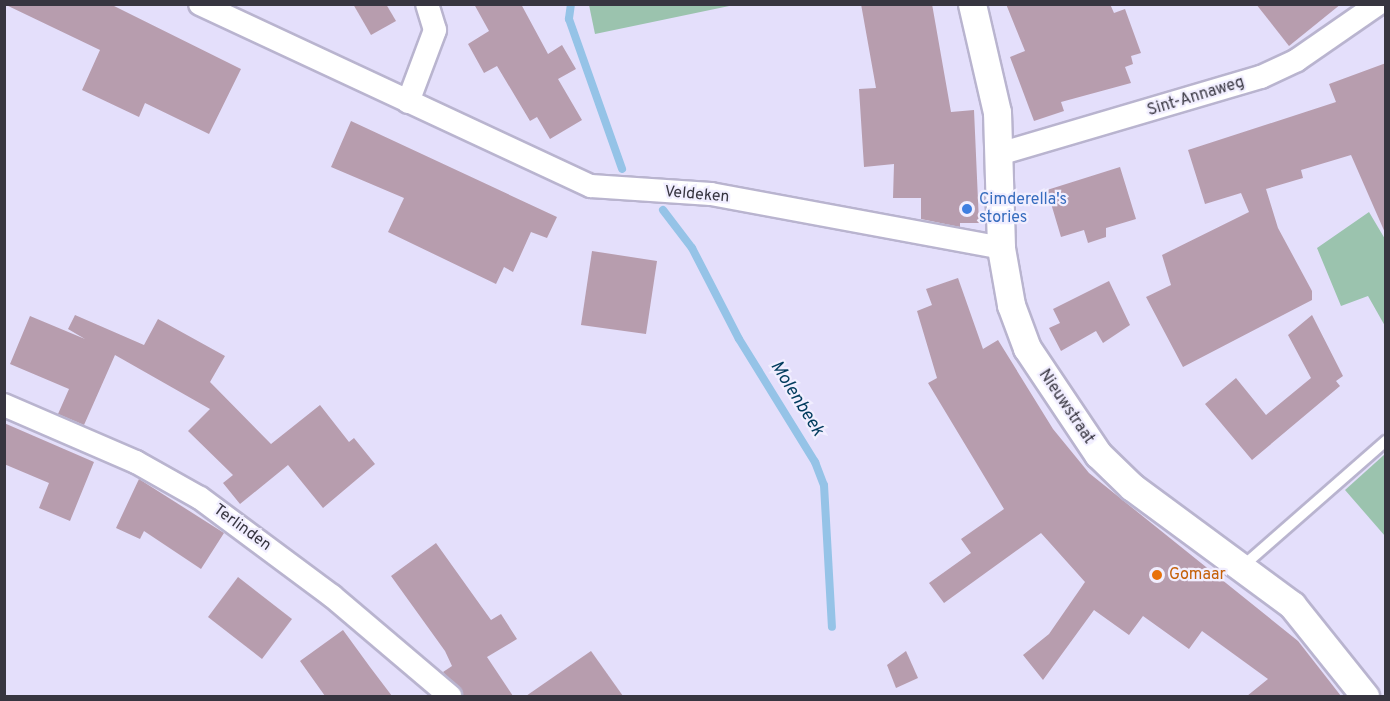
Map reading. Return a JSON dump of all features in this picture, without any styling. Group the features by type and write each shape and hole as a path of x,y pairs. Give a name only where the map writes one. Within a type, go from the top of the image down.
{"street":[{"name":"Veldeken","path":"200,4 591,186 711,194 1001,248"},
{"path":"408,102 435,30 427,4"},
{"name":"Nieuwstraat","path":"972,4 997,112 1001,248 1011,305 1027,348 1091,445 1132,487 1243,566 1292,605 1365,696"},
{"name":"Sint-Annaweg","path":"999,154 1261,77 1297,60 1378,4"},
{"name":"Terlinden","path":"4,405 136,462 210,504 332,596 450,696"}],"lane":[{"path":"1243,566 1386,441"}],"green space":[{"path":"589,4 734,5 595,34"},
{"path":"1369,212 1385,239 1385,326 1368,296 1341,306 1317,248"},
{"path":"1385,454 1385,536 1345,490"}],"building":[{"path":"4,4 110,4 241,69 209,134 145,103 139,117 82,90 100,50"},
{"path":"353,4 386,4 396,21 371,35"},
{"path":"474,4 521,4 548,54 562,45 576,69 558,79 582,120 550,139 537,117 530,121 497,66 484,73 468,44 489,31"},
{"path":"861,4 932,4 951,112 974,110 979,223 960,223 960,227 921,219 921,198 893,198 894,164 864,167 859,89 876,88"},
{"path":"1006,4 1110,4 1114,13 1125,9 1141,53 1131,56 1133,64 1125,67 1131,83 1061,102 1064,111 1034,121 1010,57 1025,51"},
{"path":"1256,4 1341,4 1289,46"},
{"path":"1386,63 1386,235 1351,155 1301,170 1303,178 1266,189 1278,228 1312,291 1312,300 1183,367 1146,297 1171,285 1162,255 1249,212 1241,193 1205,204 1188,150 1336,102 1329,84"},
{"path":"351,121 557,217 547,238 531,232 513,272 504,267 496,284 388,232 404,198 331,167"},
{"path":"1120,167 1136,219 1106,228 1106,237 1088,243 1084,230 1061,237 1047,190"},
{"path":"592,251 657,261 646,334 581,325"},
{"path":"958,278 983,349 998,340 1053,429 1089,473 1298,641 1341,696 1247,696 1268,679 1202,631 1189,649 1143,616 1129,635 1094,610 1043,680 1023,655 1049,634 1085,582 1041,533 944,603 929,583 971,553 961,539 1004,509 928,383 937,378 917,311 932,305 926,289"},
{"path":"1109,281 1130,325 1103,343 1096,331 1061,351 1049,328 1060,323 1053,309"},
{"path":"75,315 144,345 158,319 225,356 210,382 271,444 320,405 349,442 354,438 375,464 323,508 288,465 240,504 223,483 233,475 188,431 210,409 115,355 84,425 58,414 69,389 10,364 30,316 85,339 68,329"},
{"path":"1312,315 1343,376 1336,381 1340,386 1252,460 1205,404 1236,378 1266,415 1311,378 1288,335"},
{"path":"4,423 94,462 70,521 39,508 49,483 4,464"},
{"path":"139,479 224,533 201,569 144,531 140,539 116,528"},
{"path":"436,543 491,620 501,614 517,639 487,657 513,696 463,696 443,672 452,666 445,651 391,576"},
{"path":"238,577 292,619 262,659 208,617"},
{"path":"343,630 392,696 325,696 300,661"},
{"path":"591,651 623,696 526,696"},
{"path":"906,651 918,678 896,688 887,665"}],"waterway":[{"name":"Molenbeek","path":"571,4 569,19 622,169"},
{"name":"Molenbeek","path":"663,210 692,248 739,339 815,462 824,485 832,627"}],"place":[{"name":"Cimderella's stories","path":"967,209"},
{"name":"Gomaar","path":"1157,575"}]}
